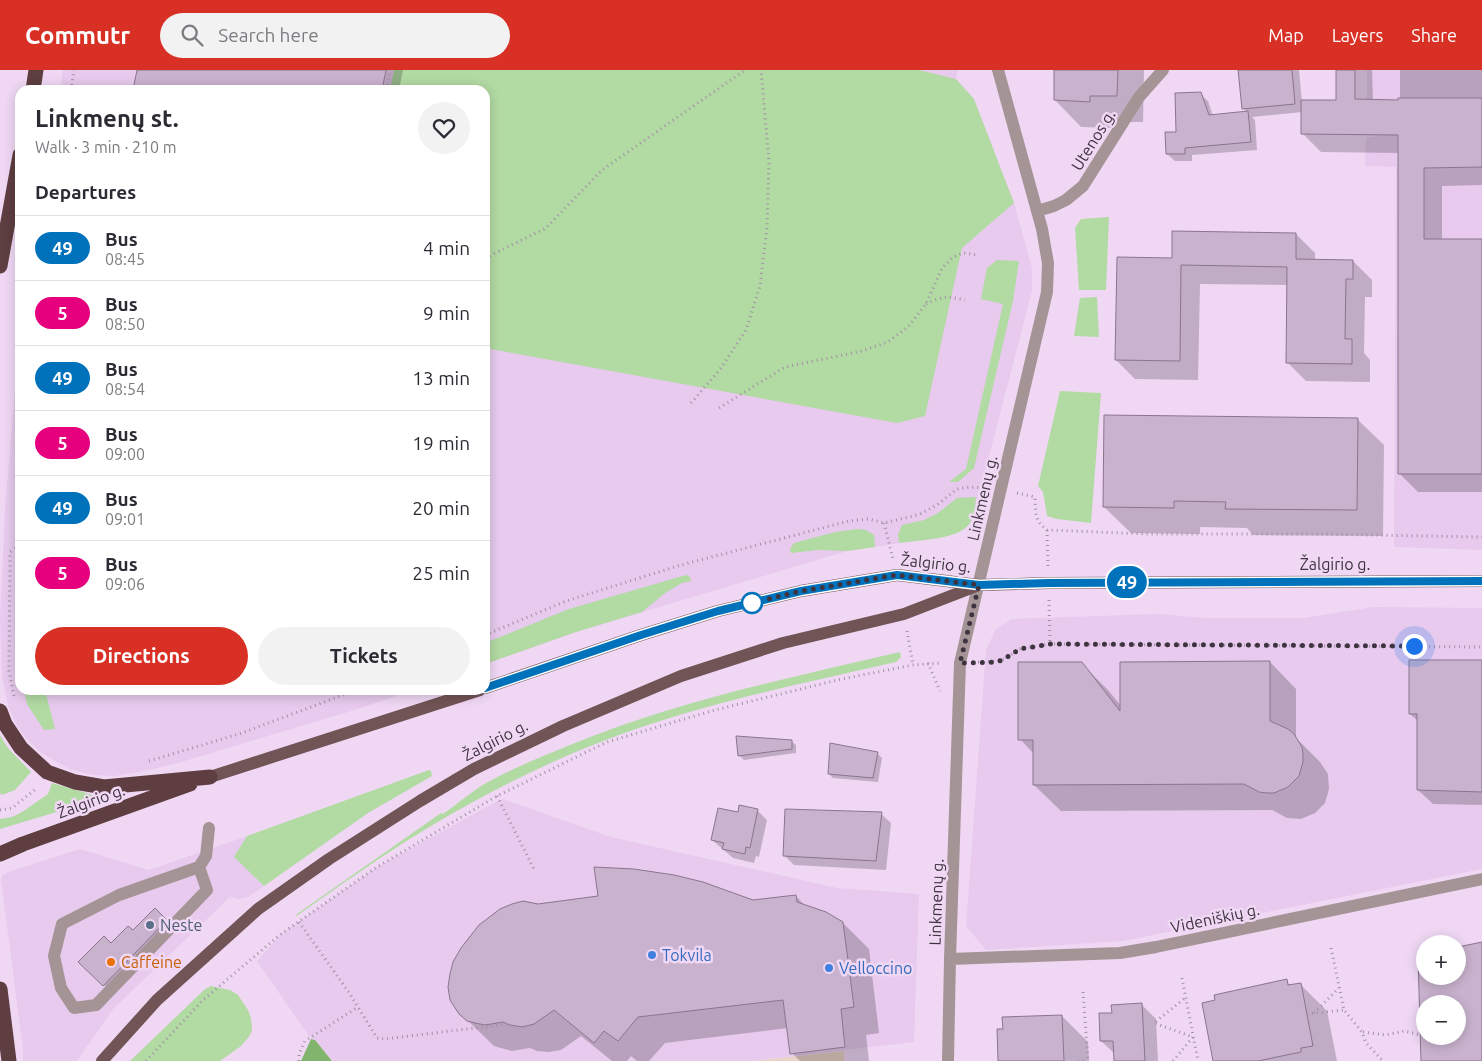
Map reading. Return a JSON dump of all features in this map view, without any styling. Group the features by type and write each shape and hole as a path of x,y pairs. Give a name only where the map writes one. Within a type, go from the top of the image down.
{"highway":[{"path":"33,85 36,70"},
{"path":"0,266 15,184"},
{"path":"0,711 5,724 21,748 47,772 75,782 104,787 210,777"},
{"name":"Žalgirio g.","path":"0,854 210,777"},
{"path":"0,989 9,1061"}],"main road":[{"name":"Žalgirio g.","path":"490,686 718,611 801,591 897,575 979,585 1058,582 1482,580"},
{"name":"Žalgirio g.","path":"102,1061 157,1000 258,908 329,859 474,769 563,726 681,676 783,643 904,614 979,585"},
{"name":"Žalgirio g.","path":"210,777 464,695"}],"street":[{"name":"Linkmenų g.","path":"948,1061 960,663 1047,292 1048,263 1042,229 998,70"},
{"name":"Utenos g.","path":"1037,211 1066,200 1083,186 1139,97 1163,70"},
{"path":"199,866 207,890 96,1005 74,1008 61,988 54,956 62,924 119,895 199,866 206,856 209,828"},
{"name":"Videniškių g.","path":"950,959 1092,954 1138,950 1482,879"}],"path":[{"path":"71,85 74,70"},
{"path":"388,85 390,70"},
{"path":"490,256 546,228 602,170 745,70"},
{"path":"691,403 721,368 746,330 760,286 768,227 769,161 761,70"},
{"path":"719,408 785,368 862,351 888,342 908,327 926,304 942,268 953,257 963,253 977,255"},
{"path":"926,304 940,297 950,296 965,300"},
{"path":"490,634 566,601 681,565 849,521 869,519 884,523 920,514 937,505 957,489 970,487 1001,490 1035,497 1037,517 1040,524 1047,530 1148,534 1482,537"},
{"path":"15,548 10,552 9,671 16,703"},
{"path":"1049,617 1050,644"},
{"path":"146,1061 203,1000 281,934 377,867 497,796 606,742 715,710 842,679 928,663 997,662 1020,649 1050,644 1482,647"},
{"path":"144,762 242,733 343,695"},
{"path":"0,810 12,808 35,790 47,772"},
{"path":"497,796 534,869"},
{"path":"299,922 358,1007 377,1038 385,1039 508,1024"},
{"path":"1331,948 1344,1010 1362,1032 1366,1043 1382,1061"},
{"path":"1182,978 1198,1061"},
{"path":"1314,1013 1340,988"},
{"path":"1078,1061 1088,1060 1083,992"},
{"path":"1185,998 1154,1023 1193,1037"},
{"path":"299,1061 299,1054 305,1041 358,1007"},
{"path":"1307,1014 1344,1010"},
{"path":"1362,1032 1386,1035 1404,1031 1416,1034"},
{"path":"1173,1061 1193,1037"}],"shaded area":[{"path":"63,70 958,70 956,79 974,99 1014,203 1032,268 1032,291 970,524 962,530 947,536 847,551 576,632 490,662 490,85 61,85"},
{"path":"1367,70 1482,70 1482,550 1394,547 1396,167 1365,166 1366,137 1374,137 1374,99 1367,99"},
{"path":"15,391 15,695 399,695 175,764 115,776 93,775 69,769 40,752 25,737 17,726 8,706 2,678 0,617 5,508"},
{"path":"1373,607 1482,608 1482,869 1123,941 986,950 966,926 986,650 996,629 1012,619 1158,614 1205,618 1304,618"},
{"path":"503,799 611,837 837,888 919,894 914,1042 752,1061 332,1061 315,1040 311,1039 257,961 281,934 377,867"},
{"path":"247,836 235,857 264,886 248,897 239,899 230,897 113,1009 77,1061 23,1061 2,876 8,872 80,849 149,870"},
{"path":"844,1051 844,1061 752,1061"}],"green space":[{"path":"394,70 919,70 956,79 974,99 1014,203 962,248 925,416 897,423 490,349 490,85 391,85"},
{"path":"1109,217 1106,290 1079,290 1075,228 1081,219"},
{"path":"997,260 1019,261 1013,301 974,468 958,482 949,482 966,469 1003,304 981,299 987,268"},
{"path":"1097,297 1099,337 1074,336 1080,298"},
{"path":"1060,391 1101,393 1091,523 1047,516 1043,492 1038,486"},
{"path":"976,497 973,517 965,529 948,536 899,543 898,535 902,525 924,520 938,513 957,498"},
{"path":"858,529 866,530 874,535 875,547 847,551 818,550 791,553 790,549 794,543 835,532"},
{"path":"686,575 690,577 691,581 682,583 665,593 642,612 576,632 490,662 490,641 569,609"},
{"path":"900,652 901,657 896,662 708,707 634,730 554,761 489,793 426,829 295,917 480,787 525,764 606,731 689,704 731,692"},
{"path":"25,695 46,695 55,729 44,730 27,704"},
{"path":"0,735 8,748 31,772 15,790 2,795 0,793"},
{"path":"429,770 432,776 368,813 264,886 234,857 247,836"},
{"path":"52,783 93,795 93,801 0,829 0,819 12,817 22,812 48,794"},
{"path":"211,986 230,990 238,995 248,1010 252,1031 241,1046 220,1061 130,1061 205,989"},
{"path":"311,1039 315,1040 332,1061 301,1061"}],"building":[{"path":"137,70 386,70 383,85 134,85"},
{"path":"1054,70 1118,70 1117,96 1090,96 1090,102 1054,100"},
{"path":"1238,70 1292,70 1295,104 1242,109"},
{"path":"1336,70 1355,70 1355,99 1482,98 1482,167 1424,168 1424,239 1482,239 1482,474 1398,474 1398,135 1301,134 1301,100 1336,100"},
{"path":"1201,92 1209,115 1248,111 1251,142 1185,148 1185,154 1166,154 1165,132 1176,132 1175,93"},
{"path":"1172,231 1296,233 1296,259 1353,260 1353,279 1346,279 1345,339 1352,339 1352,364 1286,363 1287,267 1181,265 1180,361 1115,360 1117,257 1172,258"},
{"path":"1104,415 1358,418 1357,510 1225,509 1226,502 1174,501 1174,508 1103,507"},
{"path":"1409,660 1482,660 1482,792 1417,790 1417,714 1409,714"},
{"path":"1270,661 1270,721 1288,729 1294,734 1302,747 1303,754 1299,776 1288,787 1274,793 1267,793 1259,792 1244,784 1033,785 1033,740 1018,740 1018,662 1082,662 1120,711 1120,662"},
{"path":"736,736 792,740 792,749 738,756"},
{"path":"830,743 878,752 873,778 828,774"},
{"path":"739,805 758,809 750,848 746,847 745,854 722,849 724,843 711,840 718,808 738,812"},
{"path":"785,809 882,812 876,861 783,856"},
{"name":"Tokvila","path":"594,867 634,869 674,875 703,882 753,900 796,895 797,902 826,912 843,922 854,1007 841,1009 845,1047 790,1054 783,1000 638,1017 618,1041 604,1031 594,1043 554,1010 534,1024 522,1027 503,1022 485,1025 467,1021 459,1014 450,1000 448,987 453,962 461,948 479,925 500,909 523,901 538,904 598,896"},
{"path":"155,908 167,920 103,986 78,962 104,936 111,943 128,926 133,930"},
{"path":"1482,942 1482,1061 1421,1061 1421,1045 1466,1045 1466,995 1419,995 1419,985 1466,985 1466,945"},
{"path":"1287,979 1288,985 1301,983 1313,1046 1301,1048 1301,1052 1258,1061 1213,1061 1202,1003 1215,1000 1214,995"},
{"path":"1142,1003 1145,1061 1114,1061 1113,1041 1100,1041 1099,1013 1112,1013 1111,1005"},
{"path":"1062,1015 1064,1061 998,1061 997,1029 1003,1029 1002,1017"}],"bus line":[{"name":"49","path":"490,686 718,611 801,591 897,575 979,585 1482,581"}],"place":[{"name":"Neste","path":"150,925"},
{"name":"Tokvila","path":"652,955"},
{"name":"Caffeine","path":"111,962"},
{"name":"Velloccino","path":"829,968"}],"route":[{"path":"752,603 801,591 897,575 979,585 960,663 997,662 1020,649 1050,644 1414,646"}]}
